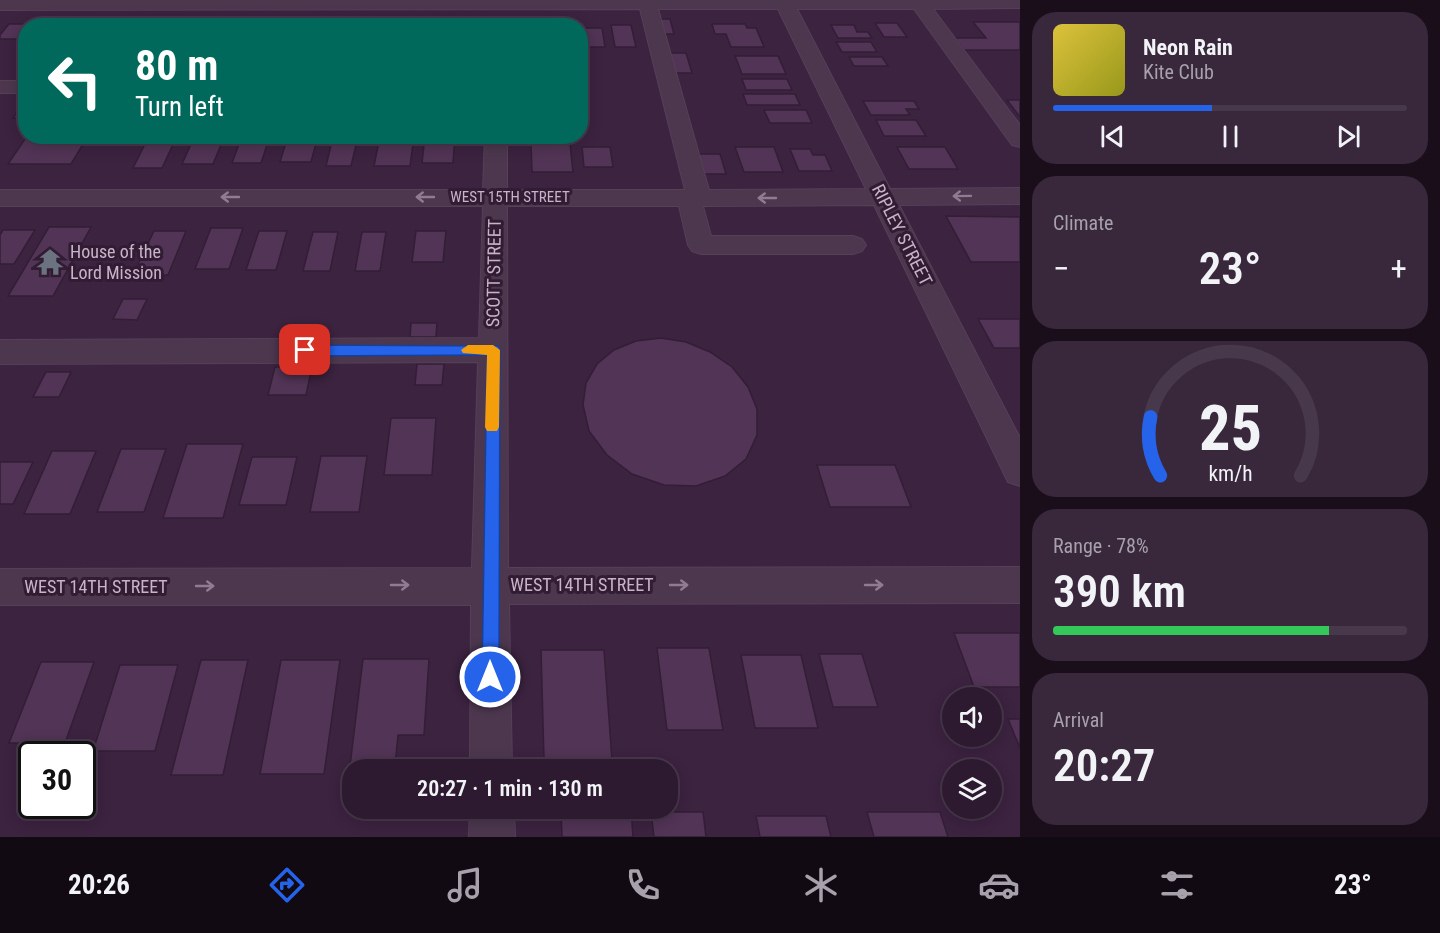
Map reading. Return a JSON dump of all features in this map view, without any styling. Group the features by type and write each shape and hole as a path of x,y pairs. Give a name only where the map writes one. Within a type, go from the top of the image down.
{"street":[{"name":"RIPLEY STREET","path":"784,2 1020,471"},
{"path":"918,2 1020,140"},
{"path":"501,18 508,3"},
{"path":"0,5 1020,3"},
{"path":"648,4 694,198 701,245 853,245"},
{"path":"0,87 18,87"},
{"name":"SCOTT STREET","path":"491,759 490,585 496,144"},
{"name":"WEST 15TH STREET","path":"0,198 1020,196"},
{"path":"0,352 493,350"},
{"name":"WEST 14TH STREET","path":"0,587 1020,585"},
{"path":"492,819 492,837"}],"building":[{"path":"655,19 670,19 674,34 659,34"},
{"path":"973,22 1020,22 1020,50 964,50 955,38 986,38"},
{"path":"875,23 897,23 907,37 884,37"},
{"path":"9,24 18,24 18,39 0,39 0,35"},
{"path":"712,24 745,24 747,28 756,28 764,47 731,47 726,34 715,34"},
{"path":"611,25 631,25 636,47 615,47"},
{"path":"831,25 854,25 857,32 868,32 872,38 838,38"},
{"path":"588,28 602,28 605,47 588,47"},
{"path":"836,42 871,42 877,52 842,52"},
{"path":"668,53 686,53 692,73 674,73"},
{"path":"735,56 778,56 786,74 742,74"},
{"path":"849,57 882,57 888,66 854,66"},
{"path":"742,79 787,79 792,90 746,90"},
{"path":"743,94 795,94 800,105 747,105"},
{"path":"1007,100 1020,100 1020,117"},
{"path":"863,101 914,101 919,109 906,109 910,115 871,115"},
{"path":"764,110 806,110 812,123 770,123"},
{"path":"876,120 916,120 926,136 884,136"},
{"path":"22,144 83,144 71,164 8,164"},
{"path":"145,144 173,144 162,168 133,168"},
{"path":"191,144 221,144 213,164 182,164"},
{"path":"239,144 267,144 261,163 232,163"},
{"path":"286,144 316,144 311,162 280,162"},
{"path":"331,144 356,144 351,166 326,166"},
{"path":"378,144 413,144 410,166 374,166"},
{"path":"424,144 454,144 453,163 422,163"},
{"path":"531,144 570,144 573,172 532,172"},
{"path":"582,147 610,147 613,167 584,167"},
{"path":"735,147 774,147 783,172 744,172"},
{"path":"897,147 945,147 958,169 909,169"},
{"path":"790,149 810,149 813,155 825,155 832,171 799,171"},
{"path":"696,154 720,154 726,174 702,174"},
{"path":"946,216 1020,217 1020,262 971,262"},
{"name":"House of the Lord Mission","path":"49,227 91,227 53,296 8,296"},
{"path":"211,228 243,228 229,269 195,269"},
{"path":"3,230 35,230 14,264 0,264 0,235"},
{"path":"154,231 186,231 168,275 133,275"},
{"path":"259,231 287,231 276,270 246,270"},
{"path":"416,231 446,231 443,262 412,262"},
{"path":"313,232 338,232 330,271 303,271"},
{"path":"362,232 386,232 380,271 355,271"},
{"path":"123,299 147,299 137,320 113,319"},
{"path":"978,319 1020,319 1020,348 994,348"},
{"path":"411,323 437,323 436,337 410,337"},
{"path":"661,338 686,342 710,352 732,367 748,387 757,409 757,435 746,459 725,476 696,486 664,485 632,474 607,455 589,431 583,405 586,383 597,364 614,350 636,341"},
{"path":"417,364 444,364 442,385 415,385"},
{"path":"275,367 312,367 306,395 268,395"},
{"path":"46,372 71,372 59,397 33,397"},
{"path":"391,418 436,418 432,475 384,475"},
{"path":"187,444 243,444 223,518 163,518"},
{"path":"121,449 166,449 144,512 97,512"},
{"path":"52,451 96,451 70,514 24,514"},
{"path":"321,456 367,456 359,512 310,512"},
{"path":"252,457 297,457 286,505 239,505"},
{"path":"0,462 33,462 13,504 0,504"},
{"path":"817,465 895,465 911,507 830,507"},
{"path":"954,633 1020,633 1020,687 974,687"},
{"path":"657,648 709,648 723,730 667,730"},
{"path":"541,650 604,650 612,759 544,759"},
{"path":"819,654 862,654 878,707 833,707"},
{"path":"741,655 801,655 818,728 755,728"},
{"path":"363,659 429,659 424,735 398,735 396,759 351,759"},
{"path":"201,660 248,660 223,775 171,775"},
{"path":"281,660 340,660 324,774 260,774"},
{"path":"41,662 94,662 66,741 9,743"},
{"path":"120,665 178,665 155,751 96,751 96,741"},
{"path":"1008,719 1020,719 1020,748"},
{"path":"678,812 703,812 706,837 654,837 652,819 678,819"},
{"path":"867,812 940,812 948,837 874,837"},
{"path":"756,816 826,816 831,837 760,837"},
{"path":"561,819 632,819 633,837 562,837"}],"slow traffic":[{"path":"468,350 493,350 492,427"}],"place":[{"name":"House of the Lord Mission","path":"50,262"}],"route":[{"path":"305,350 493,350 490,677"}]}
